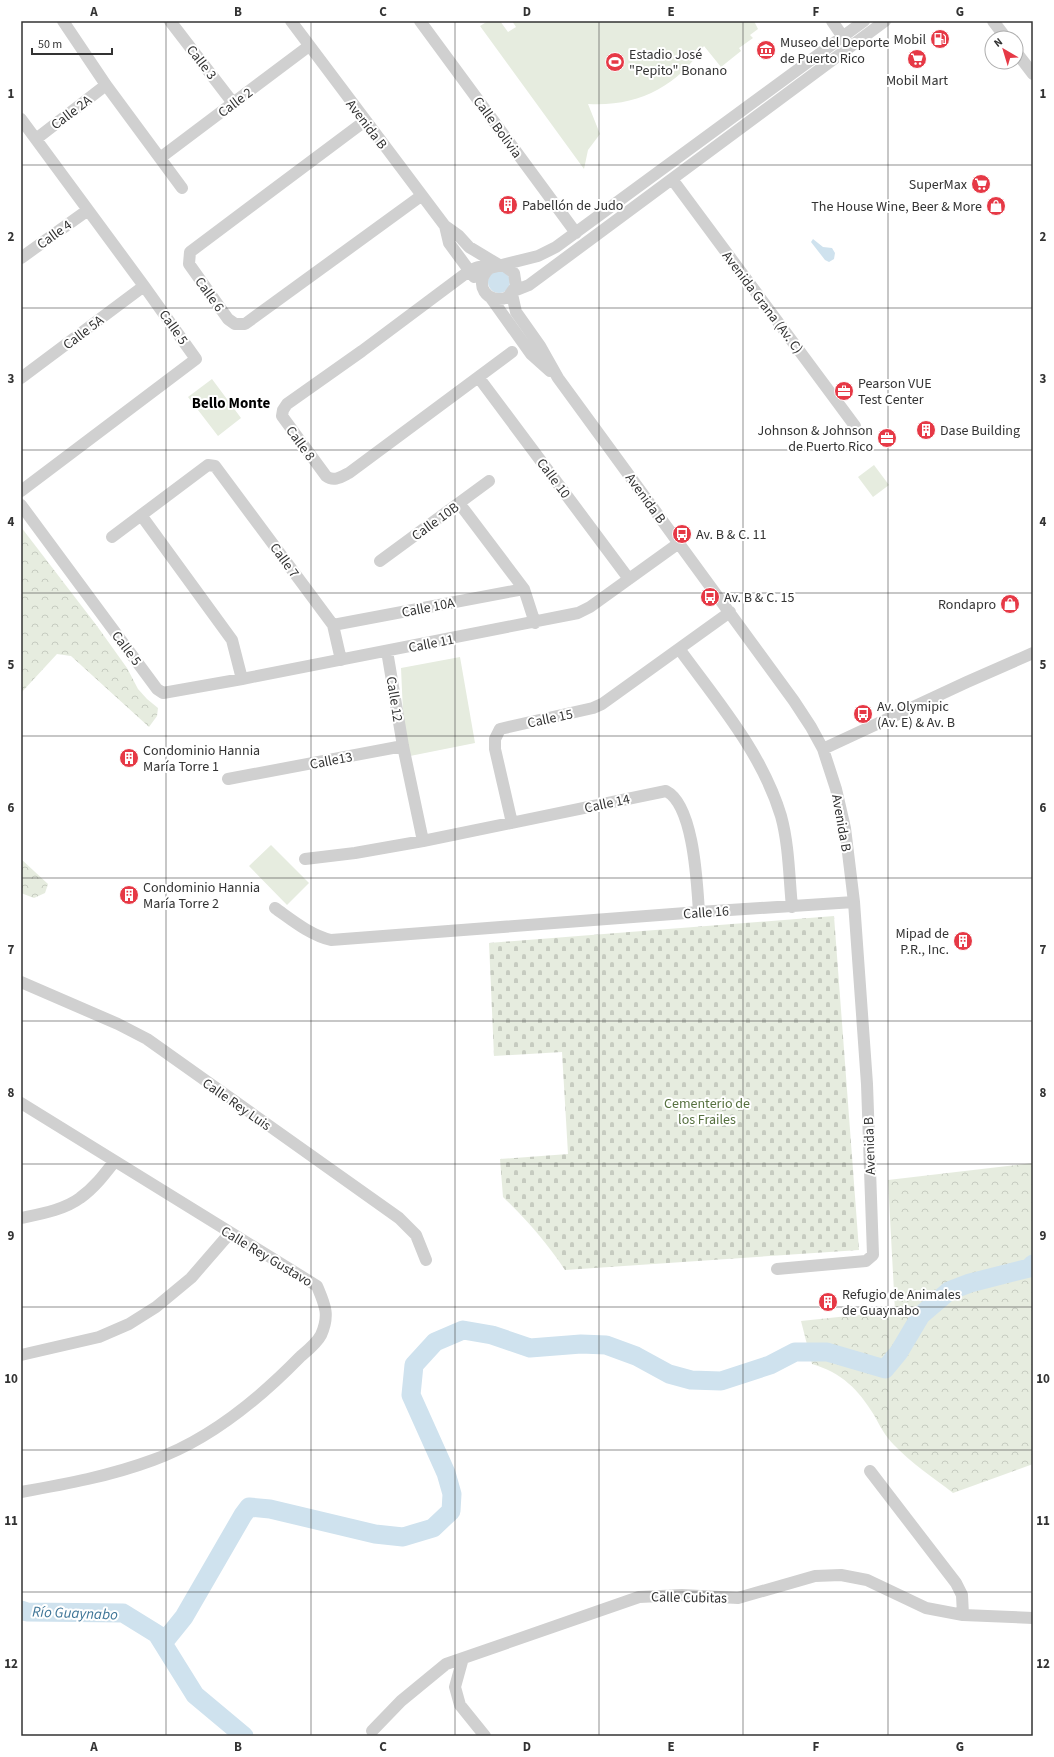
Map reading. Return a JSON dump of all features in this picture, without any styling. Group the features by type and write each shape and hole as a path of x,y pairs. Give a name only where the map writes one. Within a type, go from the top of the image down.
{"street":[{"path":"63,21 106,84 182,188"},
{"name":"Calle 3","path":"170,21 233,103"},
{"name":"Avenida B","path":"291,21 445,226 459,236 470,247 497,266"},
{"name":"Calle Bolivia","path":"420,21 576,233"},
{"path":"832,21 843,37"},
{"name":"Calle 8","path":"512,352 479,378 349,473 338,479 330,480 326,476 282,416 283,410 287,404 362,352 469,271 479,267 497,266 549,252 864,21"},
{"path":"513,292 516,282 514,273 497,266 482,278 482,287 487,295 491,298 500,300 508,297 513,292 529,286 884,21"},
{"path":"993,21 1000,30"},
{"name":"Calle 2","path":"160,158 309,46"},
{"path":"1024,62 1033,74"},
{"name":"Calle 2A","path":"36,139 106,84"},
{"name":"Calle 5","path":"21,119 196,359 21,491"},
{"name":"Calle 6","path":"365,121 190,252 189,264 228,319 236,324 245,324 421,196"},
{"name":"Avenida Grana (Av. C)","path":"672,179 855,426"},
{"name":"Calle 4","path":"21,258 88,210"},
{"name":"Avenida B","path":"445,226 449,243 482,287"},
{"name":"Calle 5A","path":"21,378 144,286"},
{"name":"Avenida B","path":"513,292 516,312 540,346 558,378 730,612 811,727 823,750 836,789 845,828 854,902 867,1084 873,1255 866,1261 777,1269"},
{"name":"Avenida B","path":"491,298 531,354 558,378"},
{"name":"Calle 10","path":"479,378 628,579"},
{"name":"Calle 7","path":"141,515 208,465 215,466 333,625 341,660"},
{"name":"Calle 10B","path":"380,561 489,481"},
{"path":"459,503 524,590 535,623"},
{"name":"Calle 5","path":"21,505 157,689 163,693"},
{"path":"112,537 141,515 232,640 242,679"},
{"name":"Calle 11","path":"163,693 535,623 578,613 590,607 679,543"},
{"name":"Calle 10A","path":"333,625 524,590"},
{"name":"Calle 15","path":"512,823 495,750 494,739 500,729 593,708 602,704 680,650 730,612"},
{"path":"680,650 745,739 760,763 769,783 781,817 786,845 792,907"},
{"name":"Calle 12","path":"387,651 403,746"},
{"path":"823,750 967,682 1033,653"},
{"path":"403,746 423,841"},
{"name":"Calle13","path":"228,779 403,746"},
{"name":"Calle 14","path":"304,859 354,853 423,841 666,791 671,794 686,822 692,842 699,912"},
{"name":"Calle 16","path":"275,908 321,938 331,940 699,912 854,902"},
{"name":"Calle Rey Luis","path":"22,984 111,1021 147,1039 399,1218 416,1235 426,1260"},
{"name":"Calle Rey Gustavo","path":"21,1103 114,1162 317,1286 327,1313 320,1337 290,1368 226,1422 197,1440 154,1460 91,1479 21,1492"},
{"path":"21,1218 58,1209 79,1199 96,1184 114,1162"},
{"path":"21,1356 100,1337 129,1324 156,1307 191,1278 230,1233"},
{"path":"870,1471 956,1583 962,1595 963,1615"},
{"name":"Calle Cubitas","path":"372,1731 402,1701 446,1664 639,1597 682,1595 738,1598 815,1576 841,1575 867,1580 926,1608 963,1615 1033,1618"},
{"path":"463,1658 455,1687 460,1705 484,1736"}],"green space":[{"name":"Estadio José \"Pepito\" Bonano","path":"488,21 500,21 508,32 516,27 512,21 754,21 758,29 750,35 753,38 739,48 741,51 721,67 704,46 681,73 654,92 623,102 588,104 600,134 588,150 584,169 480,26"},
{"path":"212,379 241,418 218,436 188,397"},
{"path":"874,465 889,485 873,497 858,477"},
{"path":"21,527 97,626 127,668 138,689 158,708 157,716 149,727 71,656 57,654 21,693"},
{"path":"460,657 475,743 405,757 401,668"},
{"path":"271,845 309,883 287,905 249,866"},
{"path":"21,859 48,884 45,893 34,898 21,893"},
{"name":"Cementerio de los Frailes","path":"834,916 859,1250 565,1270 536,1232 503,1197 500,1159 568,1154 562,1052 494,1056 489,943"},
{"path":"1033,1163 1033,1464 953,1493 915,1464 894,1445 885,1434 862,1397 848,1383 832,1372 812,1364 801,1321 895,1311 888,1180"}],"water":[{"path":"813,239 823,247 832,248 835,253 834,259 829,262 825,260 811,242"},
{"path":"495,271 503,271 510,278 510,286 503,293 495,293 488,286 488,278"}],"waterway":[{"path":"163,1643 184,1617 249,1507 270,1509 375,1534 403,1537 433,1528 451,1511 452,1494 446,1473 411,1395 414,1365 435,1342 463,1330 492,1335 530,1348 581,1344 606,1345 636,1356 669,1374 691,1380 721,1381 770,1365 795,1352 827,1352 885,1369 899,1352 921,1315 949,1291 970,1283 1029,1268 1033,1264"},
{"name":"Río Guaynabo","path":"21,1610 27,1612 123,1613 157,1634 195,1695 244,1736"}],"place":[{"name":"Mobil","path":"940,39"},
{"name":"Museo del Deporte de Puerto Rico","path":"766,50"},
{"name":"Mobil Mart","path":"917,59"},
{"name":"Estadio José \"Pepito\" Bonano","path":"615,62"},
{"name":"SuperMax","path":"981,184"},
{"name":"Pabellón de Judo","path":"508,205"},
{"name":"The House Wine, Beer & More","path":"996,206"},
{"name":"Pearson VUE Test Center","path":"844,391"},
{"name":"Dase Building","path":"926,430"},
{"name":"Johnson & Johnson de Puerto Rico","path":"887,438"},
{"name":"Av. B & C. 11","path":"682,534"},
{"name":"Av. B & C. 15","path":"710,597"},
{"name":"Rondapro","path":"1010,604"},
{"name":"Av. Olymipic (Av. E) & Av. B","path":"863,714"},
{"name":"Condominio Hannia María Torre 1","path":"129,758"},
{"name":"Condominio Hannia María Torre 2","path":"129,895"},
{"name":"Mipad de P.R., Inc.","path":"963,941"},
{"name":"Refugio de Animales de Guaynabo","path":"828,1302"}],"district":[{"name":"Bello Monte","path":"231,403"}]}
